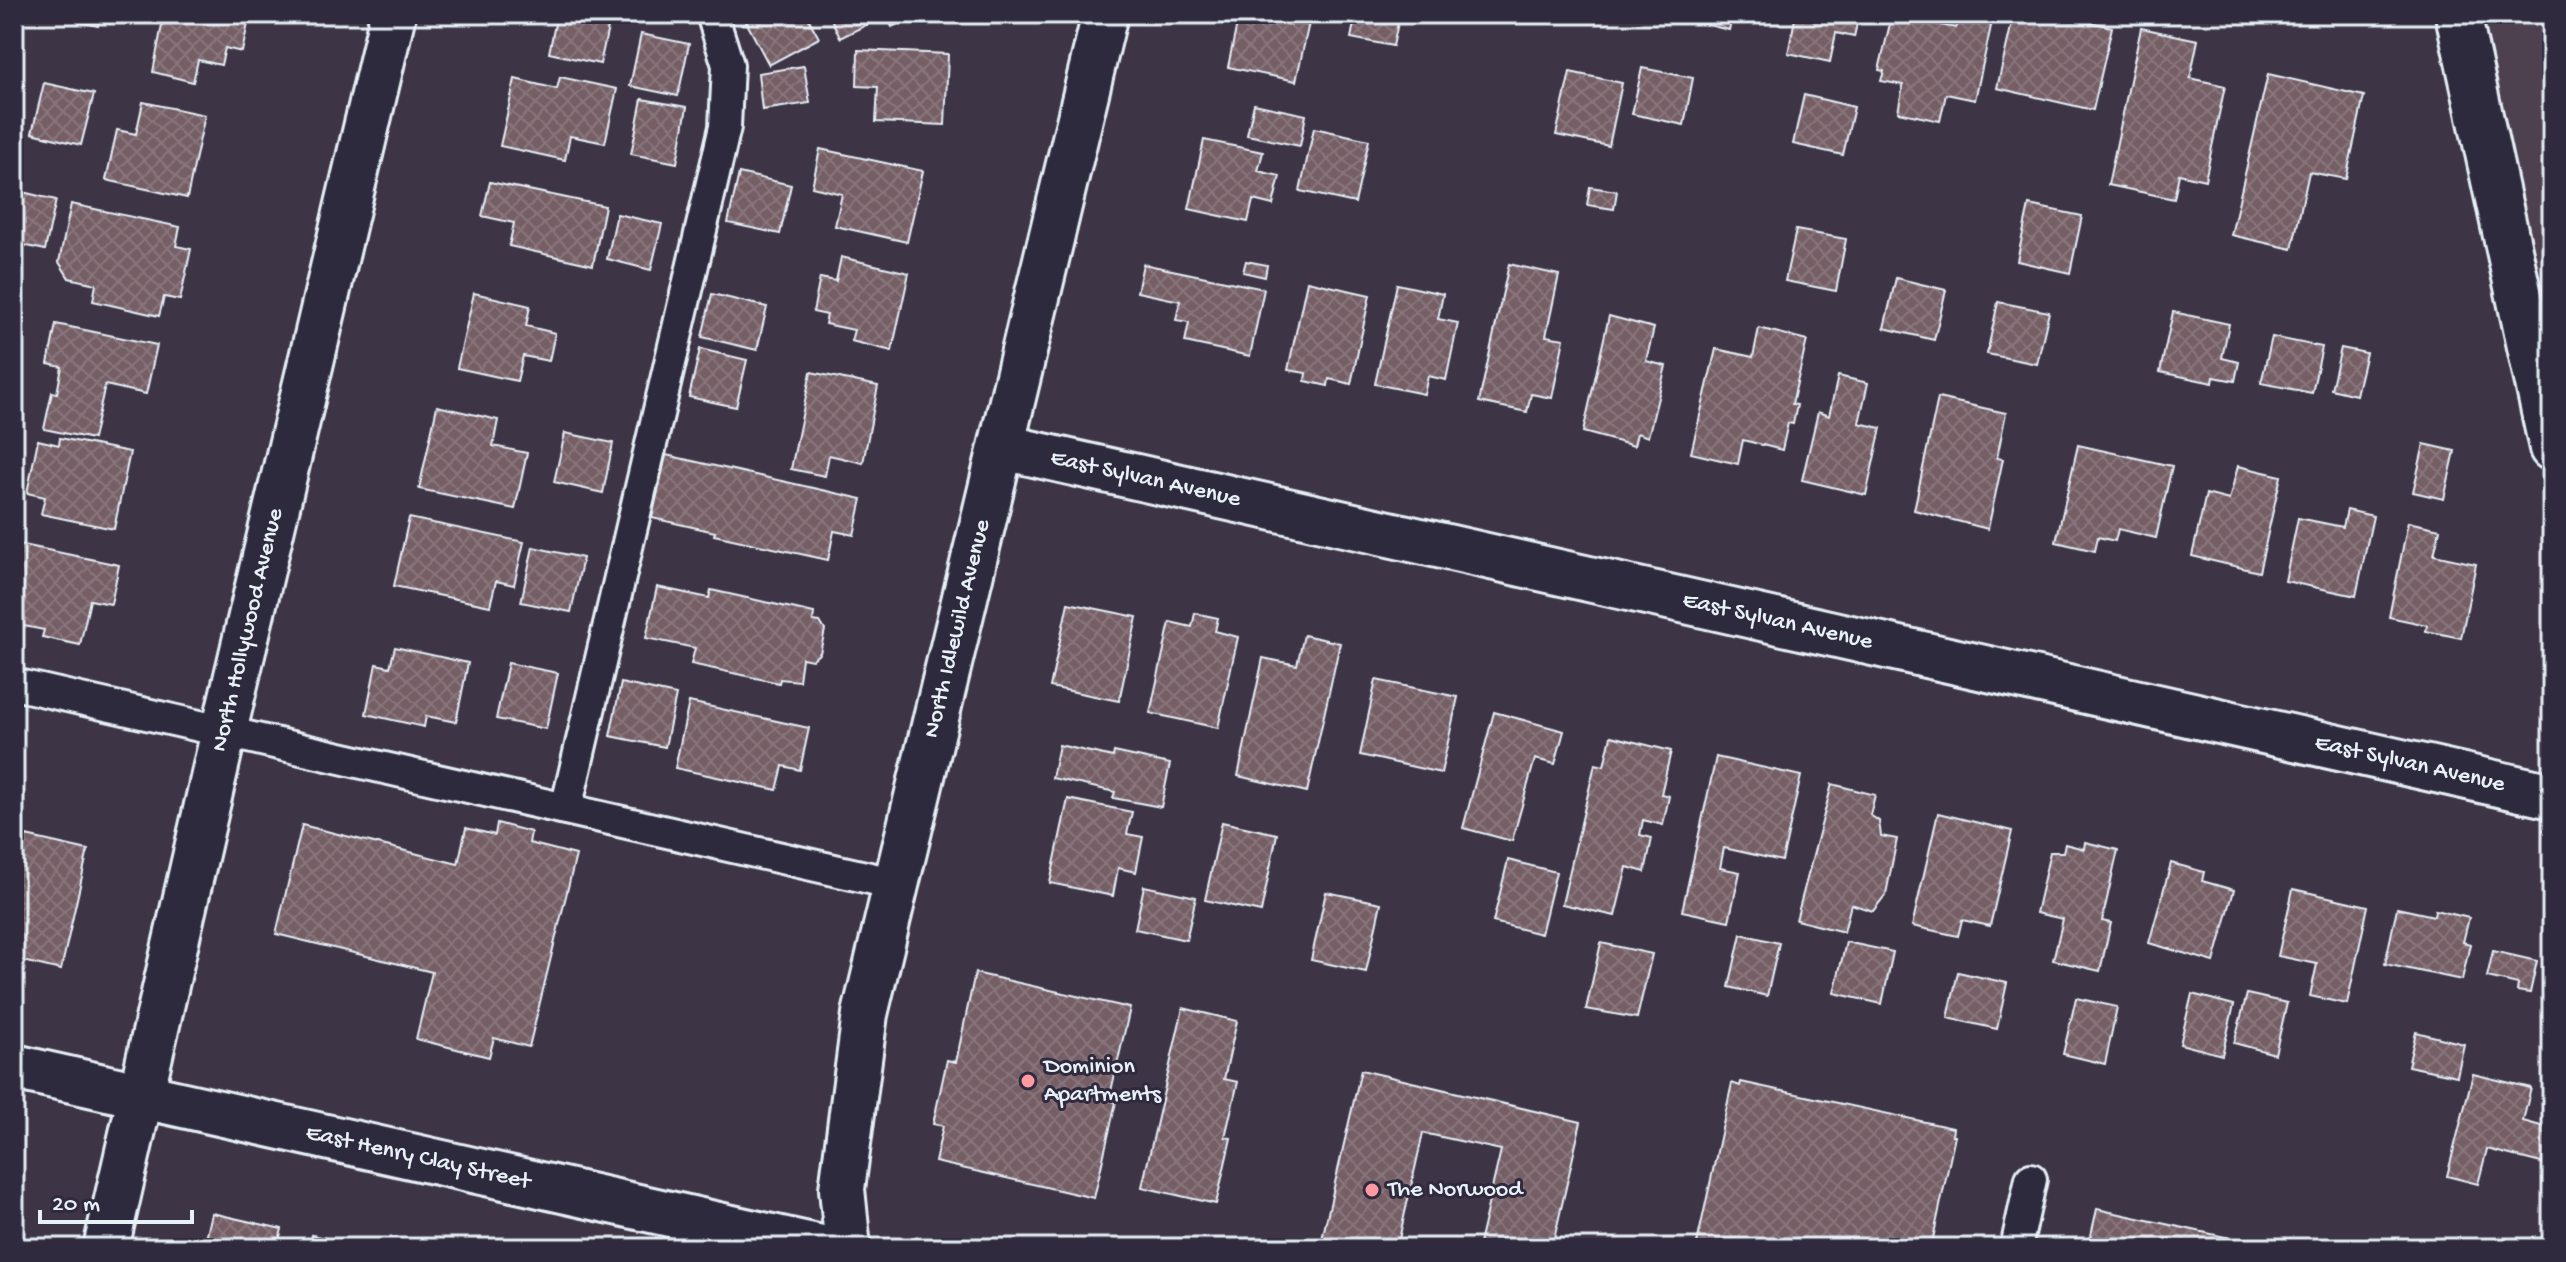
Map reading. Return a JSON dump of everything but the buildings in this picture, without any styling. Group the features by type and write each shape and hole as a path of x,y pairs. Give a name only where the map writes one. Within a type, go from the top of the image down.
{"street":[{"name":"North Hollywood Avenue","path":"106,1248 393,14"},
{"name":"North Idlewild Avenue","path":"848,1248 842,1189 865,1014 1105,14"},
{"path":"2458,14 2546,388 2552,448"},
{"name":"East Sylvan Avenue","path":"1003,447 2552,796"},
{"name":"East Henry Clay Street","path":"14,1067 821,1248"}],"lane":[{"path":"566,809 725,127 728,65 712,14"},
{"path":"14,684 896,884"},
{"path":"2016,1248 2031,1179"}],"shaded area":[{"path":"2458,14 2552,14 2552,448"}],"place":[{"name":"Dominion Apartments","path":"1028,1081"},
{"name":"The Norwood","path":"1372,1190"}]}
